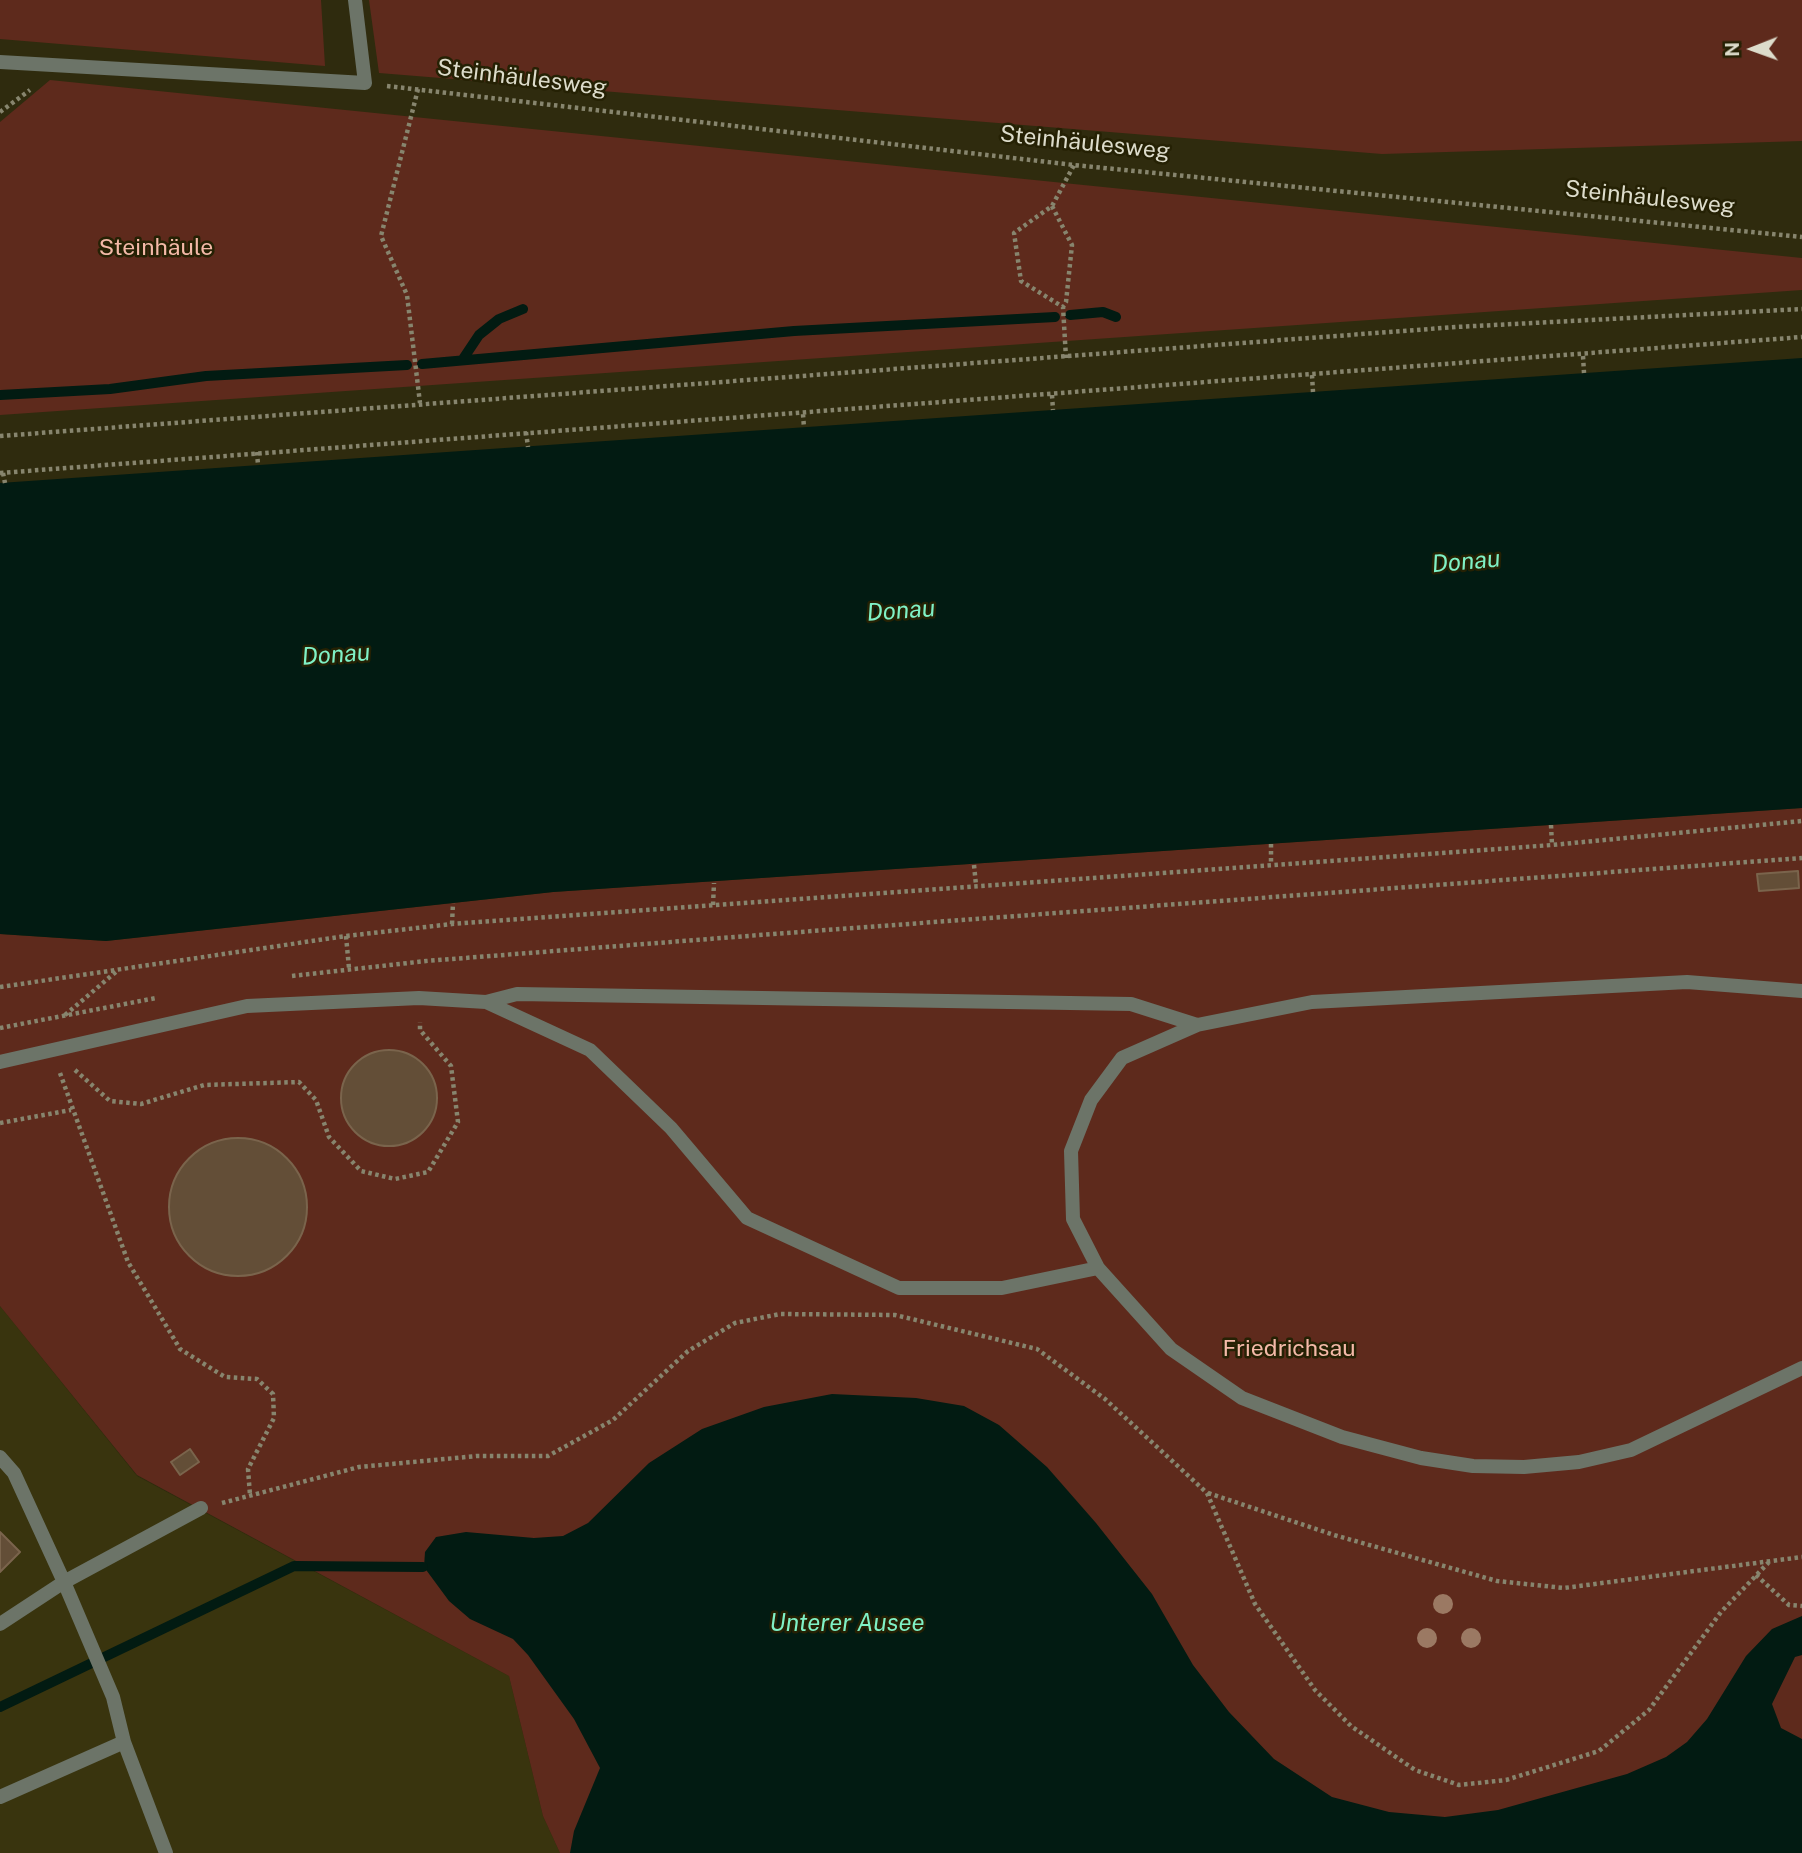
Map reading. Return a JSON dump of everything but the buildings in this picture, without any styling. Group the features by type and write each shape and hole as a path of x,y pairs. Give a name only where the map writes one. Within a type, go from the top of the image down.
{"lane":[{"path":"0,62 365,83 355,0"},
{"path":"1802,991 1687,982 1312,1002 1197,1026 1122,1058 1091,1100 1071,1151 1073,1219 1098,1268 1171,1349 1242,1398 1342,1437 1421,1458 1473,1466 1524,1467 1579,1462 1630,1450 1802,1368"},
{"path":"0,1062 247,1006 419,998 486,1002 517,993 1131,1004 1197,1026"},
{"path":"486,1002 590,1050 671,1128 747,1218 898,1288 1002,1288 1098,1268"},
{"path":"0,1457 14,1473 89,1637 113,1697 124,1742 166,1853"},
{"path":"0,1624 64,1582 201,1508"},
{"path":"0,1797 124,1742"}],"path":[{"name":"Steinhäulesweg","path":"365,83 1074,165 1802,237"},
{"path":"418,89 382,236 407,295 420,403"},
{"path":"1063,307 1021,281 1014,233 1052,206 1074,165"},
{"path":"1052,206 1072,245 1066,302 1063,307 1066,358"},
{"path":"0,436 1456,327 1802,309"},
{"path":"5,483 2,473 257,452 1583,356 1802,337"},
{"path":"1583,356 1584,373"},
{"path":"1312,376 1314,392"},
{"path":"1052,395 1053,410"},
{"path":"803,414 804,428"},
{"path":"526,432 528,447"},
{"path":"257,452 258,465"},
{"path":"0,987 346,936 452,924 1271,863 1552,845 1802,821"},
{"path":"1551,825 1552,845"},
{"path":"1271,845 1271,863"},
{"path":"346,936 349,968 1802,858"},
{"path":"974,865 976,885"},
{"path":"713,905 714,883"},
{"path":"452,924 453,903"},
{"path":"65,1016 119,970"},
{"path":"53,1051 110,1101 141,1104 204,1085 299,1082 316,1100 329,1138 361,1171 395,1179 428,1172 458,1122 450,1066 420,1030 419,998"},
{"path":"53,1051 128,1262 180,1349 225,1377 257,1379 273,1394 274,1418 248,1469 250,1495 359,1467 477,1456 548,1456 613,1420 688,1351 736,1323 780,1314 895,1315 1037,1349 1105,1399 1207,1493 1255,1604 1315,1690 1351,1726 1415,1770 1459,1785 1506,1780 1599,1751 1648,1710 1721,1612 1769,1562"},
{"path":"0,1124 72,1110"},
{"path":"1207,1493 1334,1535 1497,1581 1564,1588 1802,1557"},
{"path":"1756,1575 1789,1605 1802,1606"}],"shaded area":[{"path":"0,1306 137,1476 509,1676 543,1816 560,1853 0,1853"}],"green space":[{"path":"0,0 321,0 325,66 0,39"},
{"path":"369,0 1802,0 1802,141 1382,154 379,73"},
{"name":"Steinhäule","path":"50,80 1802,258 1802,290 0,415 0,122"},
{"name":"Friedrichsau","path":"1802,808 1802,1853 560,1853 543,1816 509,1676 137,1475 0,1306 0,934 106,941 553,892"}],"water":[{"name":"Donau","path":"1802,358 1802,808 553,892 106,941 0,934 0,483"},
{"name":"Unterer Ausee","path":"832,1394 916,1398 964,1406 999,1425 1047,1467 1096,1523 1152,1594 1193,1665 1229,1712 1274,1759 1332,1797 1389,1812 1445,1817 1498,1810 1627,1774 1666,1757 1687,1742 1707,1719 1746,1656 1772,1629 1802,1616 1802,1655 1795,1657 1772,1704 1781,1728 1802,1739 1802,1853 570,1853 574,1831 600,1768 574,1719 528,1655 513,1639 470,1619 449,1601 424,1567 425,1552 436,1537 466,1532 534,1538 563,1536 588,1523 649,1463 702,1429 764,1407"}],"waterway":[{"path":"463,359 479,335 499,319 523,309"},
{"path":"1070,315 1103,312 1116,317"},
{"path":"422,364 794,331 1055,317"},
{"path":"0,395 110,389 206,376 407,365"},
{"path":"0,1707 294,1566 423,1567"}]}
